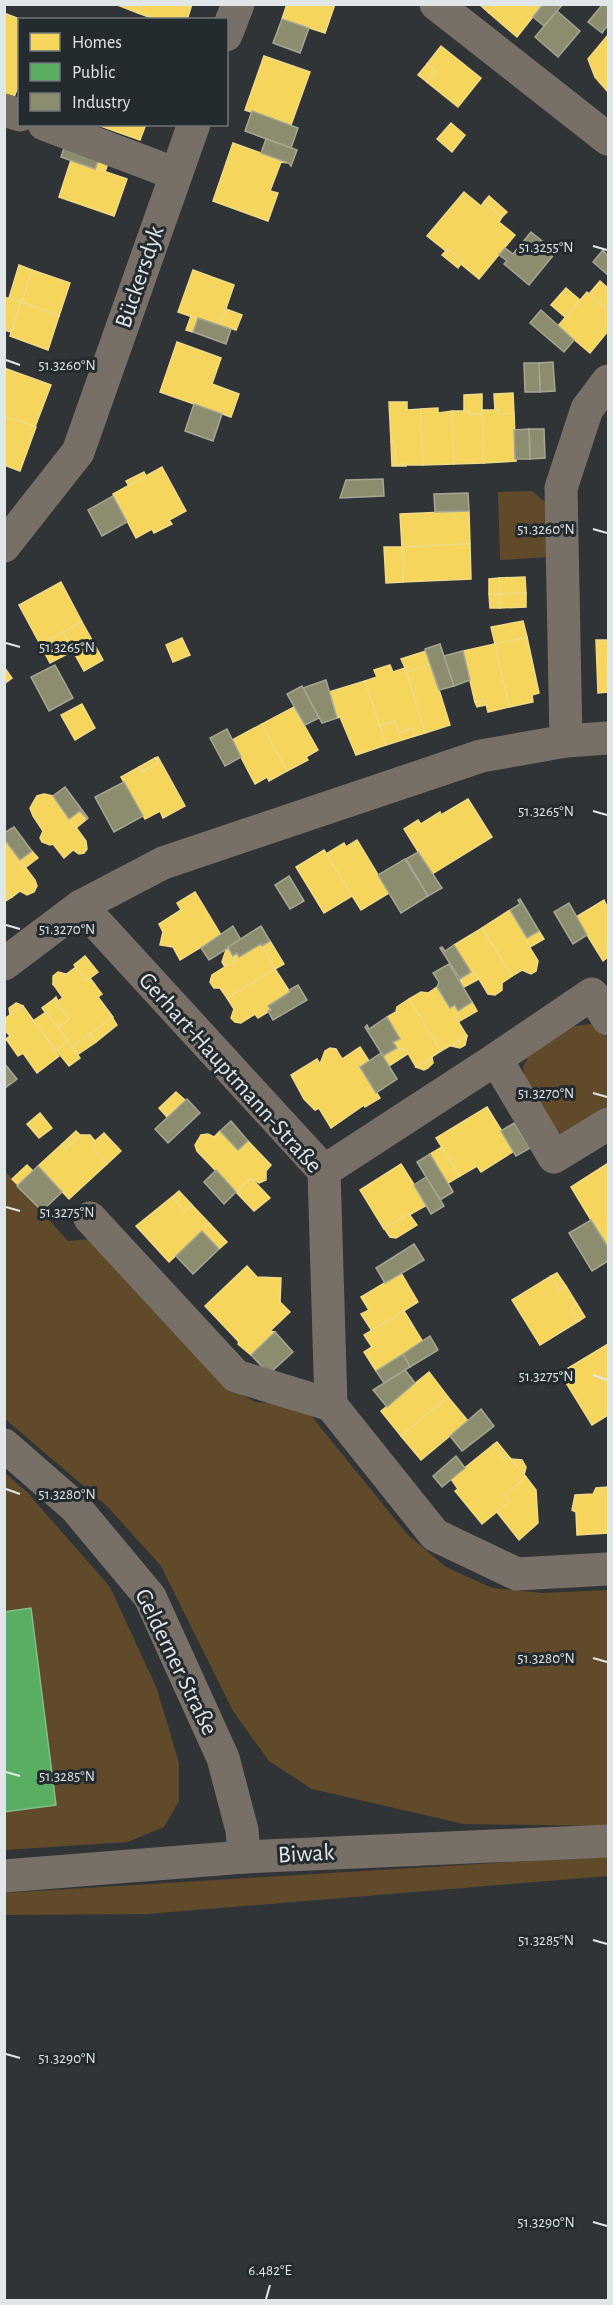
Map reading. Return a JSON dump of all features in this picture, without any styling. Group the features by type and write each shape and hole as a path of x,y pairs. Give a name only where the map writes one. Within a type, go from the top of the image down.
{"street":[{"path":"228,30 238,4"},
{"path":"436,4 609,140"},
{"path":"49,126 176,174"},
{"name":"Bückersdyk","path":"4,546 78,452 193,126"},
{"path":"566,741 561,488 587,409 609,381"},
{"path":"4,964 81,906 163,863 481,756 566,741 609,738"},
{"name":"Gerhart-Hauptmann-Straße","path":"81,906 324,1171 331,1405"},
{"path":"324,1171 592,994 609,1019"},
{"path":"496,1059 554,1157 609,1124"},
{"path":"90,1218 236,1376 331,1405 435,1535 517,1574 609,1569"},
{"name":"Gelderner Straße","path":"4,1445 75,1508 150,1597 223,1758 242,1830 244,1857"},
{"name":"Biwak","path":"4,1876 244,1857 609,1841"}],"shaded area":[{"path":"532,491 547,504 549,557 500,560 498,492"},
{"path":"591,1024 608,1038 608,1118 564,1136 546,1122 526,1089 523,1066 534,1049 568,1027"},
{"path":"4,1170 68,1241 92,1239 232,1389 255,1402 277,1404 308,1412 407,1534 446,1567 492,1588 542,1593 608,1590 608,1826 464,1824 312,1789 269,1761 233,1711 161,1566 107,1506 5,1419"},
{"path":"5,1473 27,1492 110,1587 157,1689 179,1763 179,1801 164,1827 128,1842 5,1850"},
{"path":"608,1856 608,1876 147,1914 5,1915 4,1893"}],"building: Homes":[{"path":"115,4 141,4 138,13"},
{"path":"141,4 192,4 188,18 152,18 138,13"},
{"path":"287,4 335,4 325,33 282,19"},
{"path":"479,4 497,4 489,13"},
{"path":"497,4 543,4 517,37 489,13"},
{"path":"4,13 18,18 18,86 14,97 4,94"},
{"path":"608,35 608,92 595,77 588,59"},
{"path":"441,46 481,78 458,107 427,82 435,71 427,64"},
{"path":"264,56 310,72 291,125 245,110"},
{"path":"427,64 435,71 427,82 418,75"},
{"path":"451,123 465,135 452,152 437,139"},
{"path":"101,126 145,126 140,140"},
{"path":"233,143 289,163 281,162 270,191 278,193 268,221 213,201"},
{"path":"101,154 110,157 105,172 95,168"},
{"path":"71,160 127,179 114,216 59,197"},
{"path":"464,192 481,206 484,202 502,217 499,222 515,235 479,279 461,264 463,261 427,236"},
{"path":"489,196 507,212 502,217 484,202"},
{"path":"448,249 463,261 458,268 442,255"},
{"path":"19,265 32,270 22,302 9,298"},
{"path":"32,270 70,283 59,316 22,302"},
{"path":"193,270 234,285 220,326 178,312"},
{"path":"600,281 608,288 608,310 589,294"},
{"path":"566,288 580,300 565,317 551,305"},
{"path":"587,292 608,310 608,331 590,353 558,326"},
{"path":"4,297 21,302 11,332 4,330"},
{"path":"21,302 59,316 48,350 10,336"},
{"path":"226,309 242,315 236,330 220,325"},
{"path":"191,316 198,318 193,332 186,330"},
{"path":"177,342 221,358 212,384 239,394 231,417 160,392"},
{"path":"4,368 51,385 35,427 4,416"},
{"path":"513,393 514,413 499,414 499,410 495,410 494,394"},
{"path":"482,394 482,414 469,415 468,411 464,411 464,395"},
{"path":"389,402 407,402 407,410 421,409 423,465 396,465 395,442 391,442"},
{"path":"438,408 438,413 452,411 454,464 423,465 421,409"},
{"path":"482,410 484,463 454,464 452,411 468,411 469,415 482,414"},
{"path":"482,410 499,410 499,414 514,413 516,461 484,463"},
{"path":"4,416 36,427 20,471 4,465"},
{"path":"391,442 395,442 396,465 406,464 406,466 392,466"},
{"path":"162,467 186,511 169,520 172,524 154,533 152,529 136,538 113,494"},
{"path":"144,472 146,476 129,486 126,481"},
{"path":"469,511 470,544 402,547 400,514"},
{"path":"470,544 471,579 403,582 402,547"},
{"path":"384,547 402,547 403,582 386,583"},
{"path":"525,577 526,593 500,594 499,578"},
{"path":"499,578 500,594 489,594 489,579"},
{"path":"61,582 82,622 40,644 19,605"},
{"path":"526,593 526,607 500,608 500,594"},
{"path":"489,594 500,594 500,608 490,608"},
{"path":"523,621 527,637 495,644 491,627"},
{"path":"82,622 92,640 73,651 63,632"},
{"path":"63,632 73,651 50,663 40,644"},
{"path":"527,637 539,693 532,695 533,702 509,707 495,644"},
{"path":"182,638 190,655 173,662 166,645"},
{"path":"92,640 103,660 84,671 73,651"},
{"path":"596,640 608,640 608,692 598,693"},
{"path":"495,644 509,707 488,712 485,700 475,702 463,651"},
{"path":"426,651 430,665 407,672 401,659"},
{"path":"431,664 450,725 425,733 407,672"},
{"path":"390,665 393,672 405,668 425,733 415,736 413,728 399,733 395,721 380,726 365,681 377,677 374,670"},
{"path":"4,667 12,678 4,684"},
{"path":"365,681 386,745 356,755 340,717 337,718 329,692"},
{"path":"485,700 486,705 477,707 475,702"},
{"path":"82,704 95,728 75,740 61,715"},
{"path":"294,707 318,750 306,757 308,760 287,771 262,724"},
{"path":"395,721 399,733 413,728 415,736 386,745 380,726"},
{"path":"262,724 287,771 269,781 267,777 255,784 232,740"},
{"path":"158,757 185,806 163,818 160,811 145,819 121,777 139,767 142,772 158,763 155,758"},
{"path":"155,758 158,763 142,772 139,767"},
{"path":"44,794 53,796 86,841 87,849 84,853 79,854 73,850 64,858 53,844 42,842 40,838 43,831 30,808 37,796"},
{"path":"468,799 492,837 432,874 404,829 418,820 421,824 440,812 441,815"},
{"path":"80,811 87,819 76,828 69,819"},
{"path":"4,839 35,880 37,886 34,892 27,895 20,891 12,897 4,888"},
{"path":"357,840 389,893 361,910 326,854 344,843 346,847"},
{"path":"324,850 352,896 324,913 296,867"},
{"path":"32,851 38,858 26,867 20,860"},
{"path":"4,888 12,897 4,902"},
{"path":"195,892 221,935 180,960 173,947 160,945 163,932 159,924 181,910 177,903"},
{"path":"604,900 608,909 608,957 603,961 576,917"},
{"path":"510,910 528,938 527,943 538,961 536,971 531,974 522,970 512,976 482,928"},
{"path":"482,928 512,976 502,983 502,990 495,995 488,994 476,974 470,973 454,945"},
{"path":"539,931 544,939 530,947 527,943 528,937"},
{"path":"270,941 284,964 275,969 262,946"},
{"path":"261,944 275,969 227,998 220,988 214,988 210,982 212,975 236,960 233,956 237,953 239,957"},
{"path":"228,948 233,956 223,962 225,967 222,962"},
{"path":"85,956 98,972 86,981 74,965"},
{"path":"233,956 236,960 226,966 223,962"},
{"path":"76,967 86,981 90,978 102,994 98,997 113,1017 72,1047 57,1028 69,1019 54,999 56,997 58,1001 63,998 53,984"},
{"path":"275,969 290,992 268,1006 271,1010 258,1018 255,1014 241,1023 235,1022 231,1018 234,1009 227,998"},
{"path":"58,972 66,974 53,984 53,976"},
{"path":"470,973 476,974 479,979 464,987 460,979"},
{"path":"437,987 450,1008 455,1005 458,1011 456,1018 467,1036 441,1051 409,999 421,992 428,993"},
{"path":"54,999 69,1019 57,1028 42,1008"},
{"path":"409,999 441,1051 416,1067 405,1048 402,1050 396,1048 393,1042 400,1039 387,1017 396,1012 397,1007"},
{"path":"472,1002 477,1011 458,1022 456,1018 458,1011"},
{"path":"16,1003 23,1006 10,1015 9,1008"},
{"path":"23,1006 59,1056 37,1073 23,1053 18,1056 6,1039 10,1036 4,1029 4,1019"},
{"path":"46,1012 68,1041 56,1050 33,1021"},
{"path":"112,1017 117,1025 96,1042 90,1034"},
{"path":"90,1034 96,1042 77,1055 72,1047"},
{"path":"467,1036 465,1045 460,1048 451,1046"},
{"path":"68,1041 80,1058 69,1066 56,1050"},
{"path":"360,1047 369,1061 360,1067 380,1098 365,1107 364,1105 331,1128 319,1108 315,1110 304,1099 291,1075 317,1059 320,1064 325,1051 330,1048 336,1049 342,1059"},
{"path":"396,1048 402,1050 405,1048 409,1053 389,1066 383,1056"},
{"path":"432,1057 433,1063 428,1068 424,1070 416,1067"},
{"path":"176,1092 185,1100 167,1117 159,1108"},
{"path":"487,1107 514,1151 481,1172 477,1166 460,1176 436,1138"},
{"path":"40,1113 52,1128 39,1138 27,1124"},
{"path":"76,1131 80,1135 66,1149 62,1144"},
{"path":"220,1131 238,1150 248,1141 271,1165 266,1171 266,1180 259,1183 251,1178 236,1192 197,1151 195,1145 201,1135 208,1134 214,1137"},
{"path":"104,1133 121,1151 107,1164 94,1150 95,1141"},
{"path":"80,1135 90,1135 95,1141 94,1150 107,1164 69,1199 38,1166 62,1144 66,1149"},
{"path":"442,1147 460,1176 448,1183 453,1192 430,1154"},
{"path":"401,1164 427,1205 384,1229 360,1190"},
{"path":"607,1164 608,1243 606,1245 571,1187"},
{"path":"27,1165 33,1171 18,1185 12,1179"},
{"path":"251,1178 270,1198 254,1211 236,1192"},
{"path":"179,1191 192,1205 185,1211 172,1197"},
{"path":"172,1197 185,1211 192,1205 210,1224 169,1262 136,1226"},
{"path":"409,1214 417,1225 396,1238 390,1237 384,1228"},
{"path":"210,1224 227,1242 219,1249 202,1231"},
{"path":"247,1266 257,1277 281,1278 280,1302 290,1312 270,1331 275,1332 251,1355 238,1344 239,1342 205,1306"},
{"path":"401,1273 418,1302 372,1331 361,1314 369,1310 361,1297"},
{"path":"557,1273 566,1286 559,1290 551,1276"},
{"path":"551,1276 559,1290 566,1286 577,1304 571,1308 579,1321 540,1345 512,1300"},
{"path":"577,1304 585,1317 579,1321 571,1308"},
{"path":"404,1311 423,1342 376,1371 364,1352 372,1347 364,1335"},
{"path":"608,1344 608,1415 592,1425 560,1373"},
{"path":"429,1372 448,1397 401,1436 381,1411"},
{"path":"448,1397 468,1421 421,1460 401,1436"},
{"path":"497,1442 510,1458 503,1458 493,1445"},
{"path":"493,1445 503,1458 510,1458 526,1477 505,1495 510,1501 482,1524 455,1491 458,1489 451,1479"},
{"path":"511,1459 522,1460 526,1467 524,1475"},
{"path":"526,1477 536,1490 538,1523 519,1540 497,1512 510,1501 505,1495"},
{"path":"608,1487 608,1533 577,1535 576,1512 572,1510 575,1495 593,1494 596,1488"}],"building: Public":[{"path":"31,1608 56,1805 4,1812 4,1612"}],"building: Industry":[{"path":"543,4 563,4 544,26 533,17"},
{"path":"603,4 608,4 608,25 602,33 588,22"},
{"path":"557,11 580,31 558,57 535,37"},
{"path":"282,19 309,28 300,53 273,43"},
{"path":"252,111 298,128 291,148 245,131"},
{"path":"266,139 297,150 291,166 289,163 261,153"},
{"path":"66,142 101,154 95,169 61,157"},
{"path":"531,232 556,252 529,285 504,264 507,261 499,255 505,248 513,254"},
{"path":"603,250 608,256 608,275 593,262"},
{"path":"541,310 574,340 564,352 530,323"},
{"path":"198,318 231,329 226,344 193,332"},
{"path":"553,362 555,391 540,392 539,363"},
{"path":"524,363 539,363 540,392 525,392"},
{"path":"194,404 222,414 213,441 185,431"},
{"path":"529,429 544,429 545,458 530,459"},
{"path":"529,429 530,459 515,459 514,430"},
{"path":"383,479 384,496 340,498 346,480"},
{"path":"468,493 469,511 435,512 434,494"},
{"path":"113,496 127,522 102,536 88,510"},
{"path":"440,644 454,686 439,690 425,649"},
{"path":"463,651 470,680 454,686 444,656"},
{"path":"55,665 73,698 49,711 31,677"},
{"path":"326,680 337,718 322,723 303,688"},
{"path":"302,686 319,718 305,725 287,694"},
{"path":"227,729 241,757 225,766 210,738"},
{"path":"124,782 143,816 114,832 95,797"},
{"path":"65,787 87,819 80,811 69,819 53,796"},
{"path":"14,827 32,851 20,860 4,839 4,833"},
{"path":"418,852 442,888 428,896 406,859"},
{"path":"405,859 428,896 401,913 378,875"},
{"path":"289,876 304,901 290,909 275,885"},
{"path":"520,899 539,931 527,938 510,910 520,904 518,900"},
{"path":"569,903 587,935 573,944 554,912"},
{"path":"233,926 241,940 209,960 201,948"},
{"path":"261,926 270,941 239,957 237,953 233,956 228,947"},
{"path":"454,945 471,972 460,979 440,948 442,947 445,951"},
{"path":"449,964 472,1002 458,1011 455,1005 450,1008 437,987 439,982 433,973"},
{"path":"298,985 307,1000 273,1020 268,1006"},
{"path":"387,1017 400,1039 393,1042 397,1048 383,1056 365,1027 367,1025 369,1029"},
{"path":"381,1053 397,1079 376,1093 360,1067"},
{"path":"4,1063 17,1079 5,1088 4,1087"},
{"path":"187,1099 200,1113 168,1143 155,1129"},
{"path":"231,1121 248,1141 238,1150 220,1131"},
{"path":"514,1123 530,1148 516,1156 501,1131"},
{"path":"430,1154 453,1192 440,1200 417,1162"},
{"path":"38,1166 62,1192 42,1211 17,1186"},
{"path":"216,1170 236,1192 224,1204 204,1182"},
{"path":"426,1177 444,1206 431,1214 414,1185"},
{"path":"591,1220 608,1247 608,1261 592,1271 569,1233"},
{"path":"202,1231 219,1249 193,1274 176,1256"},
{"path":"414,1244 424,1260 385,1283 376,1268"},
{"path":"275,1332 293,1352 269,1374 251,1355"},
{"path":"430,1336 438,1350 410,1367 403,1354"},
{"path":"403,1354 410,1367 384,1383 376,1371"},
{"path":"405,1370 415,1383 387,1407 373,1390"},
{"path":"481,1409 494,1426 462,1451 450,1436"},
{"path":"456,1456 465,1468 442,1487 433,1476"}]}
